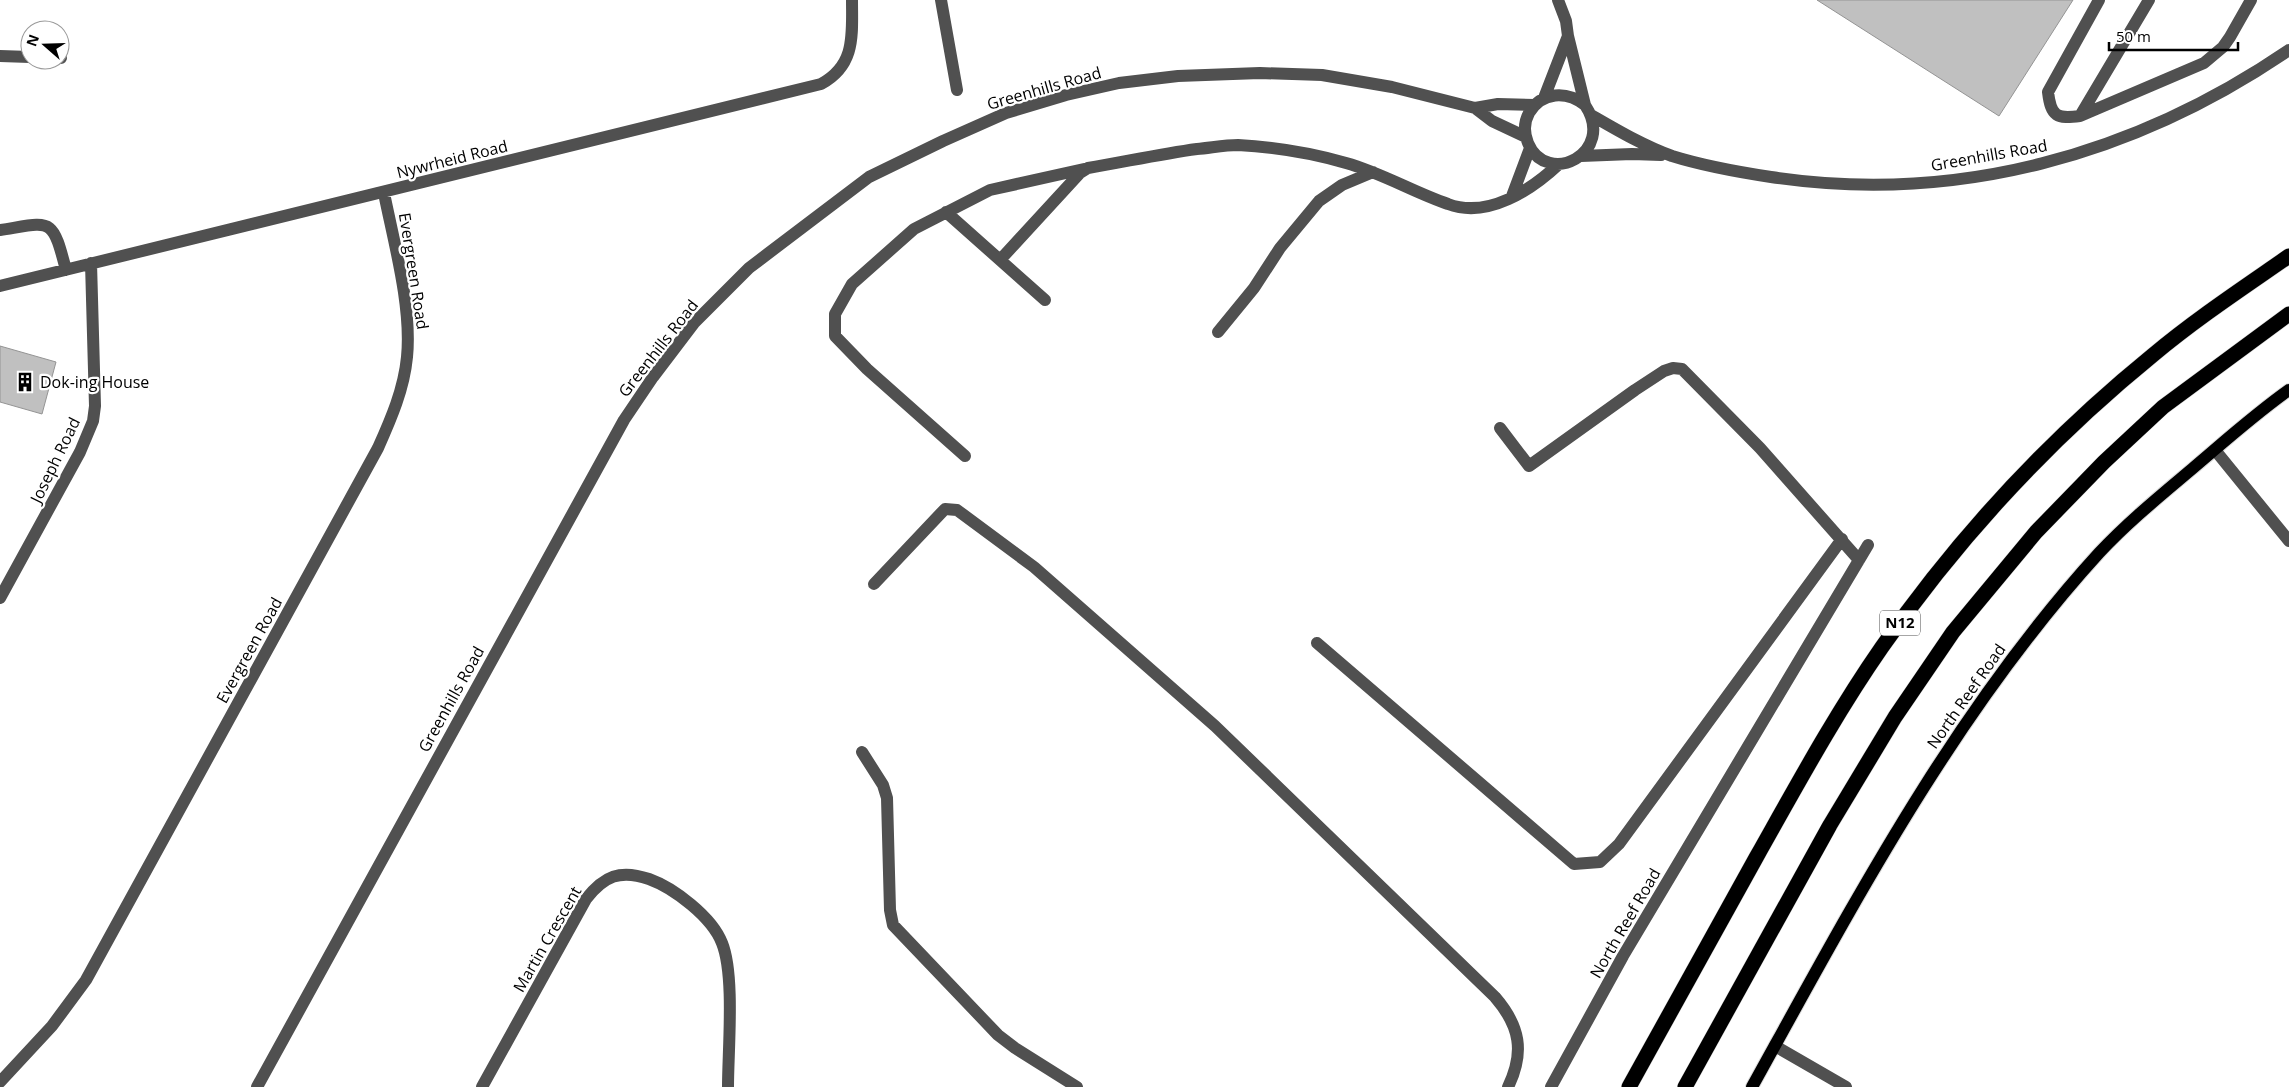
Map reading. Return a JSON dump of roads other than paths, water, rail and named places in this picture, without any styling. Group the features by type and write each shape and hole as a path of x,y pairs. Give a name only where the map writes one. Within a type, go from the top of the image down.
{"highway":[{"name":"N12","path":"1629,1087 1762,846 1850,696 1883,646 1930,583 2016,482 2109,393 2154,354 2289,256"},
{"path":"1685,1087 1830,825 1895,717 1953,632 2036,532 2104,462 2163,407 2289,314"}],"main road":[{"name":"North Reef Road","path":"1752,1087 1843,921 1918,797 1982,698 2010,660 2101,552 2135,518 2289,390"}],"street":[{"name":"Nywrheid Road","path":"0,286 821,84 838,72 847,58 851,41 852,0"},
{"path":"941,0 957,90"},
{"path":"1558,0 1566,21 1568,36 1594,126 1589,148 1571,162 1560,164 1548,162 1538,156 1528,142 1525,126 1528,115 1539,102 1568,36"},
{"path":"2099,0 2048,92 2050,107 2056,116 2063,118 2080,116 2204,63 2223,47 2252,0"},
{"path":"2080,116 2149,0"},
{"name":"Greenhills Road","path":"1588,110 1646,145 1671,155 1731,170 1804,182 1868,185 1940,182 2004,173 2068,158 2130,135 2196,107 2248,78 2289,50"},
{"path":"0,56 20,57"},
{"name":"Greenhills Road","path":"257,1087 624,420 653,377 694,323 748,268 805,224 878,173 943,140 1006,113 1066,95 1110,85 1187,76 1260,72 1322,75 1392,86 1475,108 1539,102"},
{"path":"1539,102 1554,95 1566,95 1576,98 1588,110"},
{"name":"Greenhills Road","path":"1475,108 1492,121 1528,142"},
{"path":"1512,196 1528,142"},
{"path":"965,456 867,369 835,336 835,314 852,284 914,229 990,190 1088,168 1172,153 1237,145 1312,155 1347,163 1373,172 1449,205 1476,208 1500,202 1512,196 1542,180 1560,164"},
{"name":"Greenhills Road","path":"1581,156 1671,155"},
{"path":"1000,260 1080,173 1088,168"},
{"path":"1218,332 1254,288 1280,248 1319,201 1342,185 1373,172"},
{"name":"Evergreen Road","path":"0,1082 52,1026 86,980 382,439 403,379 409,333 402,282 384,193"},
{"path":"946,212 1045,300"},
{"path":"0,230 40,224 48,226 54,231 59,243 66,270"},
{"name":"Joseph Road","path":"0,598 80,452 93,421 91,263"},
{"path":"1500,428 1529,466 1664,371 1673,368 1682,369 1760,448 1859,560"},
{"path":"2215,450 2289,540"},
{"path":"874,584 945,508 957,510 1034,567 1215,726 1495,997 1511,1018 1516,1036 1518,1058 1515,1072 1508,1087"},
{"path":"1316,643 1574,864 1600,862 1619,844 1842,539"},
{"name":"North Reef Road","path":"1551,1087 1623,956 1868,546"},
{"path":"862,752 883,785 887,798 890,910 893,925 998,1035 1015,1048 1078,1087"},
{"name":"Martin Crescent","path":"482,1087 586,899 598,884 608,878 627,874 637,875 653,881 683,899 708,920 720,937 725,951 729,991 728,1087"},
{"path":"1775,1046 1846,1087"}],"place":[{"name":"Dok-ing House","path":"25,382"}]}
